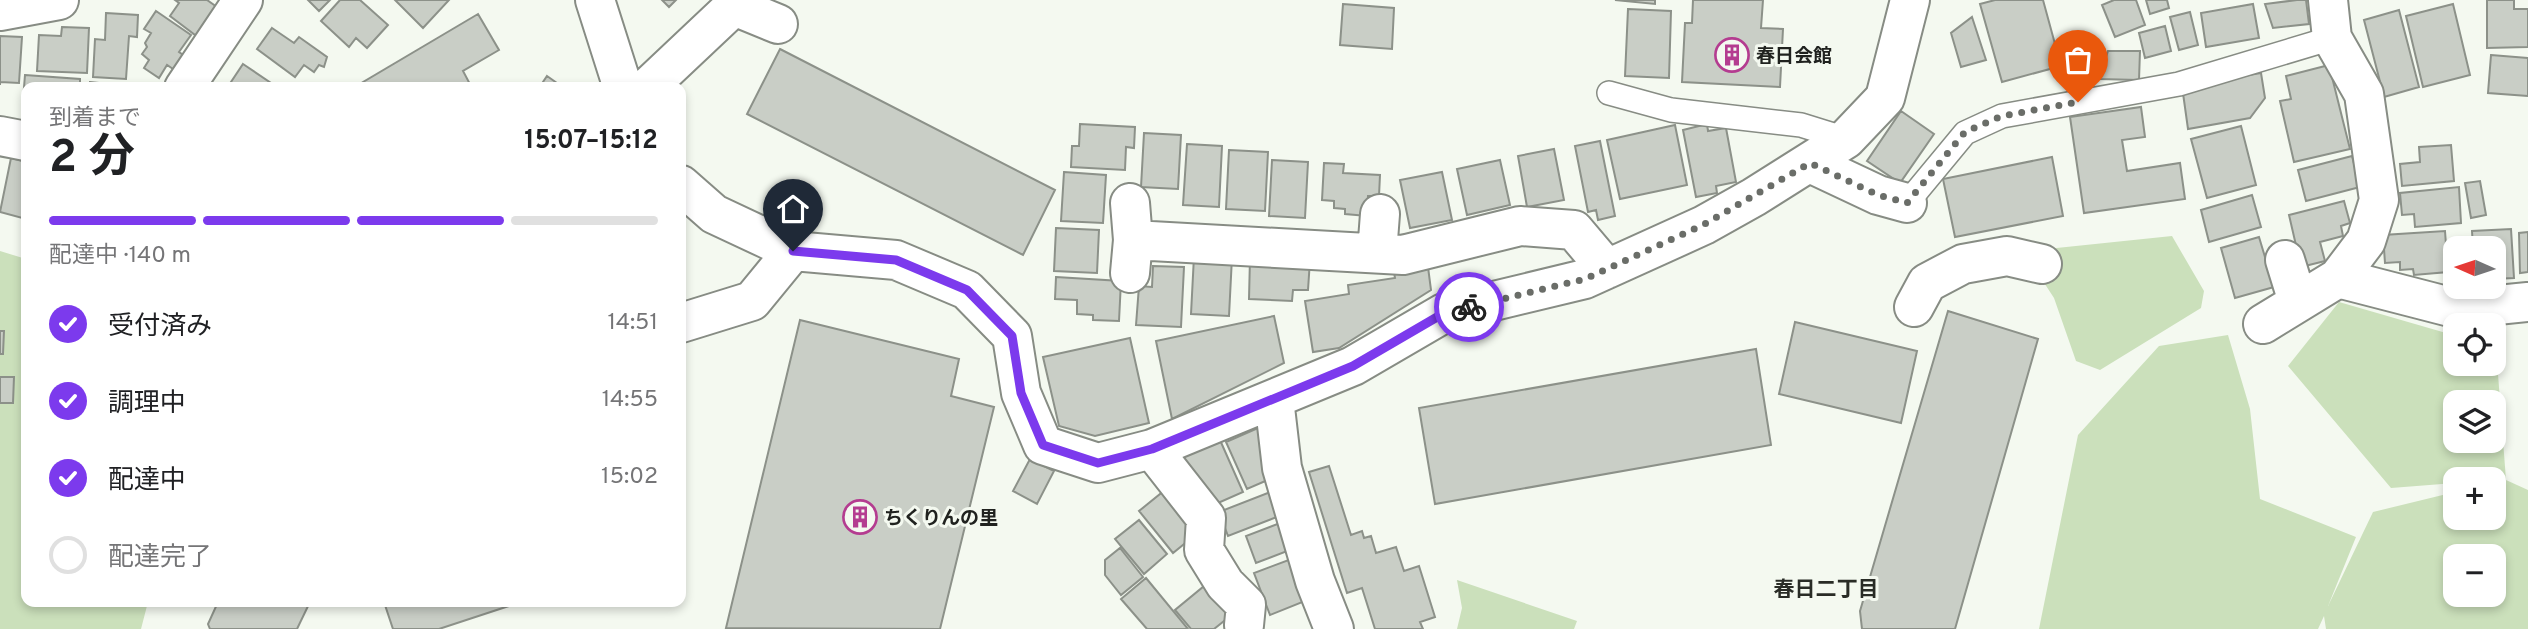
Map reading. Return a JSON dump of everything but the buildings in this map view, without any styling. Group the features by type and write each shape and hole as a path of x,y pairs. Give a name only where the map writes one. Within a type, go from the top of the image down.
{"street":[{"path":"0,11 59,0"},
{"path":"188,82 243,0"},
{"path":"595,0 621,82"},
{"path":"686,189 714,214 793,251 896,260 967,290 1012,336 1021,393 1043,445 1098,463 1152,449 1353,366 1444,313 1585,279 1703,225 1846,139 1885,98 1910,0"},
{"path":"2263,324 2339,278 2366,241 2379,200 2364,94 2332,38 2328,0"},
{"path":"654,82 734,6 778,24"},
{"path":"0,136 21,140"},
{"path":"1810,163 1878,195 1907,203"},
{"path":"1377,253 1380,214"},
{"path":"1131,239 1403,255 1520,226 1574,230 1607,269"},
{"path":"686,321 752,301 793,251"},
{"path":"1914,307 1927,283 1963,264 2007,256 2042,264"},
{"path":"2285,260 2298,302"},
{"path":"2339,278 2458,309 2528,302"},
{"path":"1274,399 1282,468 1315,580 1334,629"},
{"path":"1152,449 1206,518 1205,550 1225,584 1246,605 1244,625"}],"lane":[{"path":"1907,203 1965,132 2002,116 2179,84 2332,38"},
{"path":"1609,93 1671,110 1801,125 1846,139"}],"green space":[{"path":"2172,236 2204,291 2201,308 2100,370 2076,361 2054,298 2039,275 2047,249"},
{"path":"0,251 21,257 21,607 147,607 141,629 0,629"},
{"path":"2339,302 2443,332 2443,376 2498,376 2499,390 2443,390 2443,453 2504,453 2505,467 2443,467 2443,484 2391,488 2288,366"},
{"path":"2228,335 2250,409 2260,499 2356,537 2328,606 2373,512 2443,495 2443,530 2506,530 2506,480 2528,490 2528,629 2326,629 2324,616 2318,629 2039,629 2078,435 2159,346"},
{"path":"1457,580 1577,621 1574,629 1457,629 1462,608"}],"way so far":[{"path":"1469,307 1585,279 1703,225 1810,163 1878,195 1907,203 1965,132 2002,116 2078,102"}],"place":[{"name":"春日会館","path":"1732,55"},
{"name":"ちくりんの里","path":"860,517"}],"district":[{"name":"春日二丁目","path":"1826,589"}],"route":[{"path":"793,251 896,260 967,290 1012,336 1021,393 1043,445 1098,463 1152,449 1353,366 1444,313 1469,307"}]}
